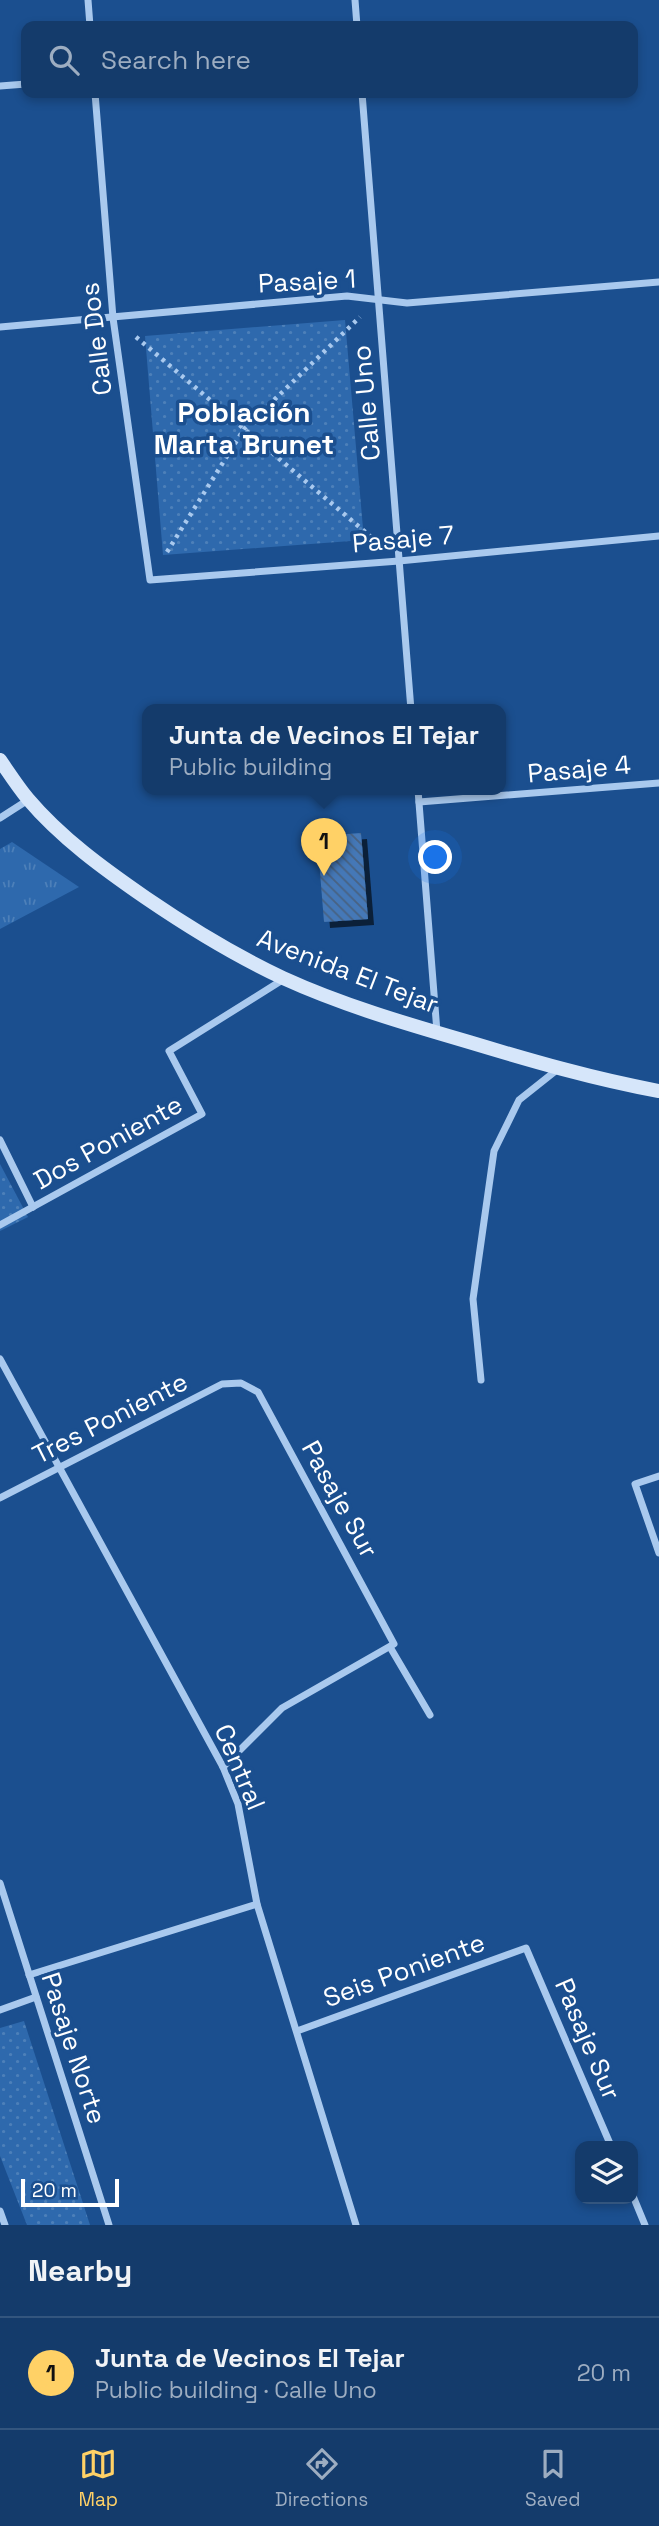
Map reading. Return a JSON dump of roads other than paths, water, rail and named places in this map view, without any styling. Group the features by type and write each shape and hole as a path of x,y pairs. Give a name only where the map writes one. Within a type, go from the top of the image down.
{"street":[{"path":"88,0 90,21"},
{"path":"355,0 357,21"},
{"path":"0,86 21,84"},
{"name":"Calle Dos","path":"95,98 113,318 150,580"},
{"name":"Calle Uno","path":"362,98 411,704"},
{"name":"Pasaje 1","path":"0,327 347,296 407,303 659,282"},
{"name":"Pasaje 7","path":"150,580 399,561 659,536"},
{"name":"Avenida El Tejar","path":"0,760 28,799 64,835 114,877 207,939 285,979 437,1033 558,1069 659,1091"},
{"name":"Pasaje 4","path":"419,802 659,783"},
{"path":"418,795 437,1033"},
{"path":"0,818 28,799"},
{"name":"Dos Poniente","path":"0,1225 202,1114 169,1051 285,979"},
{"path":"481,1380 473,1299 494,1151 519,1100 558,1069"},
{"path":"0,1140 33,1207"},
{"name":"Central","path":"0,1359 223,1767 238,1804 257,1904 356,2225"},
{"name":"Tres Poniente","path":"0,1498 222,1384 241,1382"},
{"name":"Pasaje Sur","path":"241,1382 258,1392 430,1715"},
{"path":"659,1476 635,1485 659,1553"},
{"path":"223,1767 282,1707 392,1645"},
{"name":"Pasaje Norte","path":"0,1883 109,2225"},
{"path":"29,1975 257,1904"},
{"name":"Pasaje Sur","path":"526,1948 609,2141"},
{"name":"Seis Poniente","path":"297,2031 526,1948"},
{"path":"0,2010 36,1997"},
{"path":"636,2204 645,2225"},
{"path":"0,2211 5,2225"}],"place":[{"name":"Junta de Vecinos El Tejar","path":"324,876"}],"district":[{"name":"Población Marta Brunet","path":"244,428"}]}
